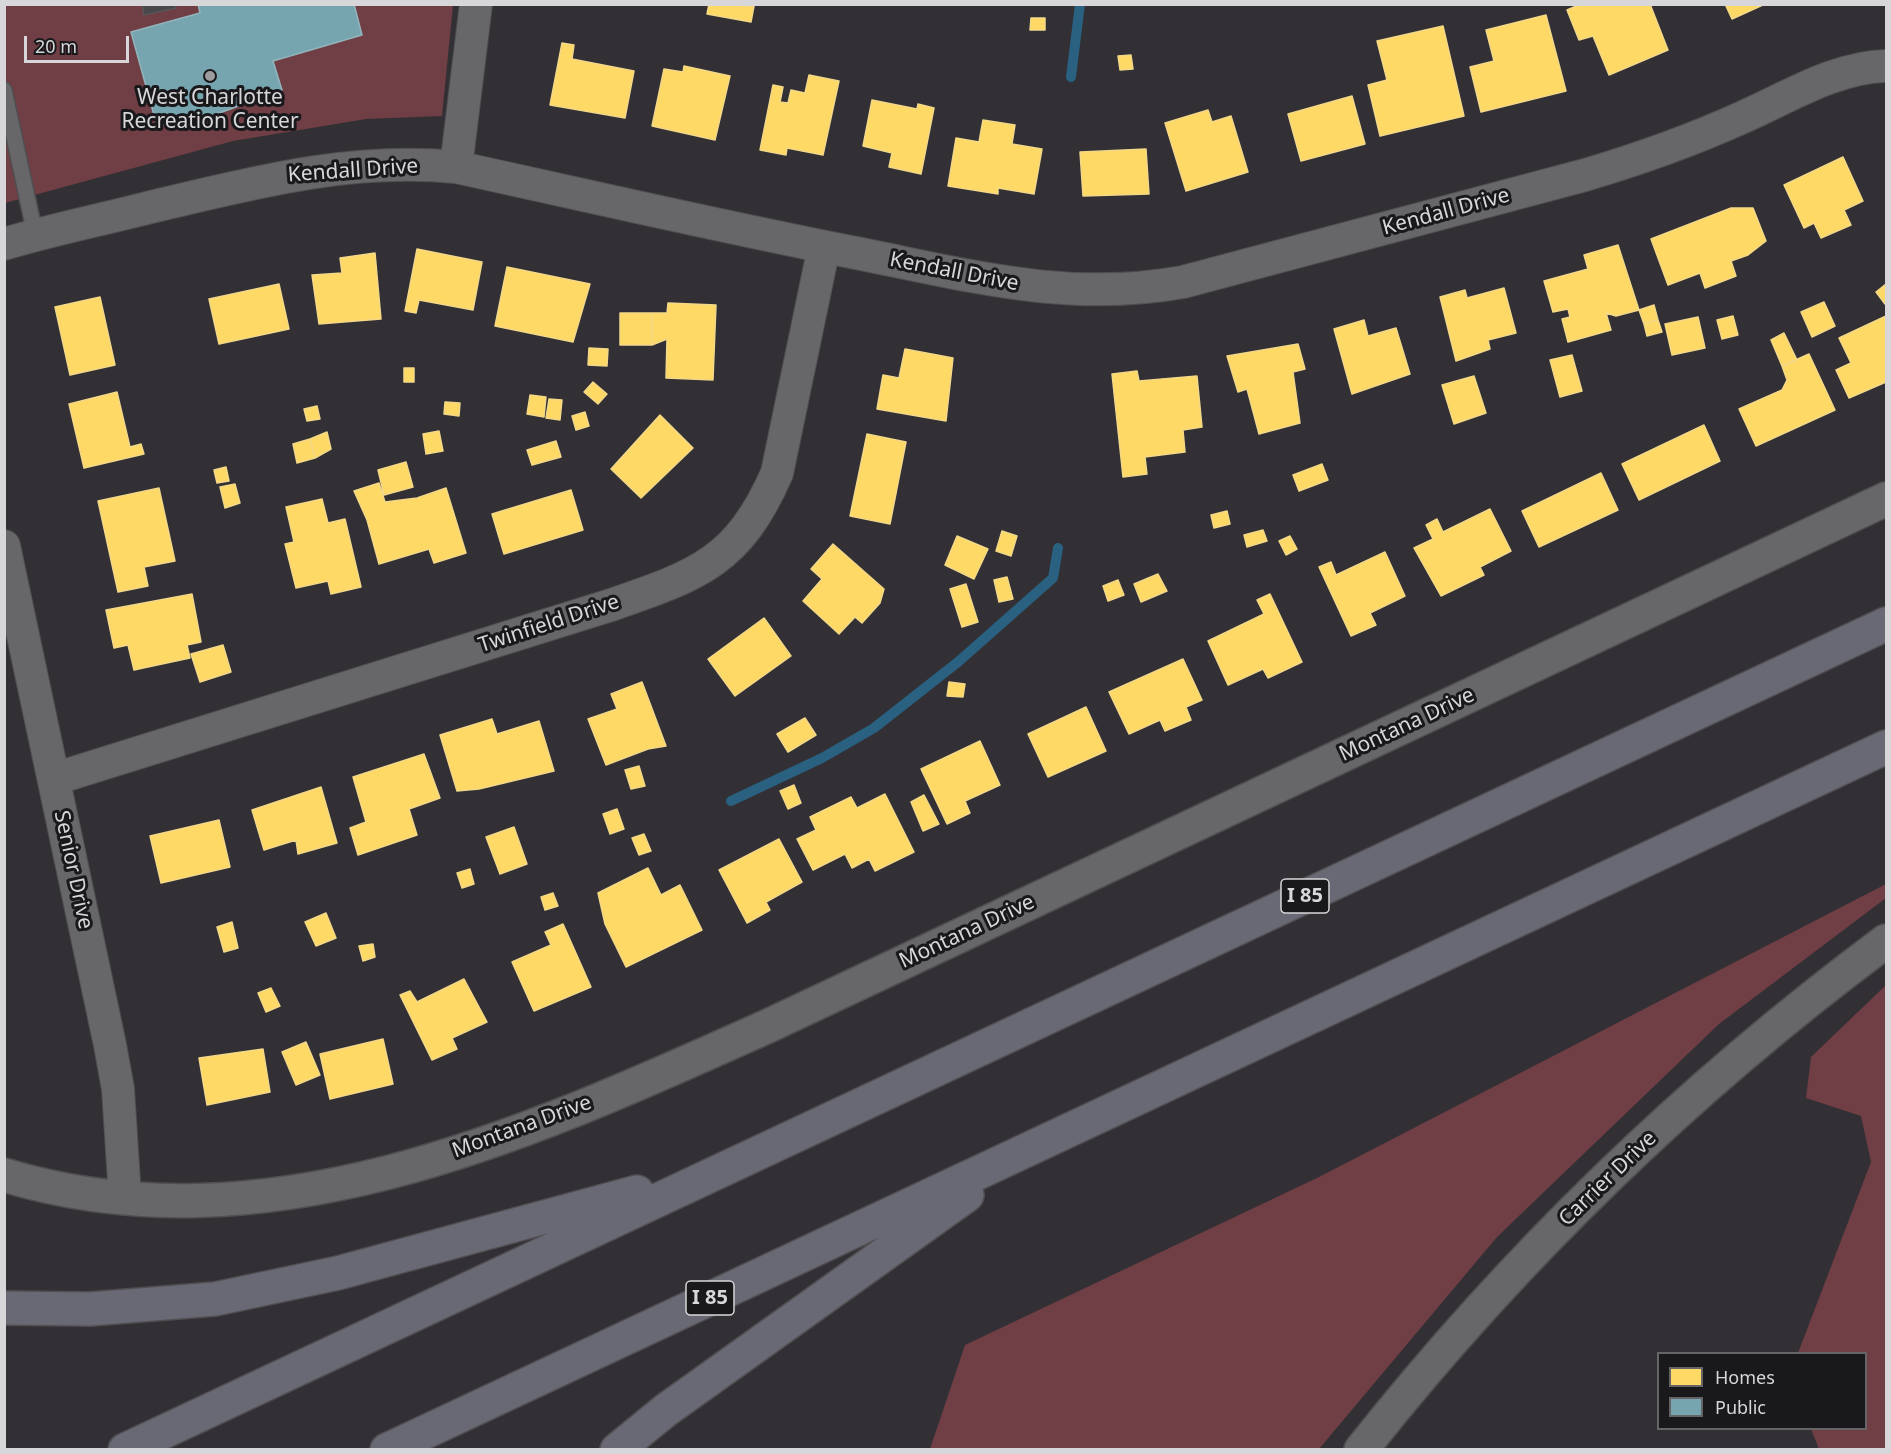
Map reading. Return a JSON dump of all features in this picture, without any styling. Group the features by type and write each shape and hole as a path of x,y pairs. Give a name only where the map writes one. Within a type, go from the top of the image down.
{"highway":[{"name":"I 85","path":"125,1449 1887,624"},
{"name":"I 85","path":"387,1449 1887,747"},
{"path":"616,1449 666,1410 1034,1146"},
{"path":"4,1308 90,1309 215,1299 338,1273 723,1169"}],"street":[{"path":"456,167 476,4"},
{"name":"Kendall Drive","path":"4,244 35,234 279,176 350,166 420,164 456,167 824,247 1030,287 1102,291 1160,286 1649,156 1741,118 1822,80 1872,66 1887,66"},
{"name":"Twinfield Drive","path":"54,780 684,580 714,561 740,536 762,507 777,472 824,247"},
{"name":"Montana Drive","path":"4,1175 67,1190 125,1197 176,1200 233,1199 333,1187 442,1157 591,1102 768,1026 1887,499"},
{"name":"Senior Drive","path":"4,546 118,1089 125,1197"},
{"name":"Carrier Drive","path":"1361,1449 1499,1290 1592,1194 1734,1062 1800,1007 1887,940"}],"lane":[{"path":"4,90 35,234"}],"shaded area":[{"path":"5,5 453,5 442,116 366,119 233,141 5,203"},
{"path":"1886,884 1886,898 1719,1024 1497,1237 1319,1449 930,1449 965,1345 1319,1177"},
{"path":"1886,985 1886,1449 1819,1449 1811,1430 1867,1430 1867,1352 1798,1352 1871,1162 1861,1116 1806,1098 1811,1057"}],"building: Homes":[{"path":"709,4 754,6 751,22 707,14"},
{"path":"1581,4 1650,4 1668,50 1609,75 1593,36 1579,40 1567,10"},
{"path":"1725,4 1765,4 1732,19"},
{"path":"1546,15 1566,91 1481,112 1470,67 1494,61 1486,30"},
{"path":"1031,18 1045,18 1045,30 1030,30"},
{"path":"1443,26 1464,116 1380,136 1368,85 1387,80 1377,41"},
{"path":"562,43 574,45 572,59 634,71 625,118 550,105"},
{"path":"1131,55 1133,69 1120,70 1118,56"},
{"path":"684,66 730,76 715,140 652,126 664,69 683,72"},
{"path":"809,75 839,81 823,155 787,148 786,155 760,150 773,85 783,87 780,102 788,103 791,90 805,93"},
{"path":"1352,96 1365,144 1301,161 1288,114"},
{"path":"872,100 917,109 918,104 934,108 921,174 889,167 892,153 863,146"},
{"path":"1208,110 1212,122 1231,116 1248,172 1186,191 1165,123"},
{"path":"983,120 1015,125 1012,144 1042,149 1034,194 998,188 998,194 948,186 956,138 979,142"},
{"path":"1146,149 1149,194 1083,196 1080,152"},
{"path":"1843,157 1863,201 1844,210 1851,225 1821,238 1814,223 1804,228 1784,185"},
{"path":"1731,208 1753,208 1766,241 1748,255 1731,261 1736,276 1705,288 1700,273 1668,285 1651,239"},
{"path":"1618,245 1639,310 1616,316 1606,313 1611,330 1568,342 1562,319 1570,317 1568,309 1553,312 1544,281 1588,269 1584,255"},
{"path":"417,249 482,262 473,310 419,300 416,313 405,311"},
{"path":"375,253 381,319 319,324 312,275 342,273 340,258"},
{"path":"507,267 590,284 573,342 495,326"},
{"path":"279,284 289,329 219,344 209,299"},
{"path":"1886,284 1886,303 1885,304 1876,292"},
{"path":"1504,288 1516,333 1488,340 1490,349 1456,361 1440,297 1465,290 1467,298"},
{"path":"100,297 115,365 70,375 55,307"},
{"path":"1824,302 1835,326 1812,337 1801,312"},
{"path":"668,303 716,305 713,380 666,378 667,339 652,345 652,313 667,313"},
{"path":"1654,305 1658,320 1644,324 1639,310"},
{"path":"620,313 652,313 652,345 620,345"},
{"path":"1733,316 1738,335 1722,339 1717,320"},
{"path":"1886,316 1886,382 1849,398 1836,370 1851,363 1839,338"},
{"path":"1698,317 1705,348 1672,355 1665,324"},
{"path":"1364,320 1368,336 1396,328 1410,374 1352,394 1334,329"},
{"path":"1658,320 1662,332 1647,336 1644,324"},
{"path":"1784,333 1797,360 1782,366 1771,340"},
{"path":"1298,344 1305,369 1293,372 1300,423 1259,434 1247,389 1238,392 1227,356"},
{"path":"589,348 608,349 607,366 588,365"},
{"path":"905,349 953,358 946,421 877,409 883,375 899,378"},
{"path":"1809,354 1835,410 1756,446 1739,409 1782,390 1787,380 1782,366"},
{"path":"1572,355 1582,391 1560,397 1550,360"},
{"path":"404,368 414,368 414,382 404,382"},
{"path":"1137,371 1139,381 1197,376 1202,427 1183,430 1185,452 1145,457 1147,474 1123,477 1112,374"},
{"path":"1474,376 1486,413 1454,424 1442,385"},
{"path":"593,382 607,394 598,404 584,392"},
{"path":"117,392 130,447 141,444 144,454 84,468 69,404"},
{"path":"530,395 546,397 544,417 527,414"},
{"path":"549,399 562,400 560,420 546,418"},
{"path":"445,402 460,403 459,416 444,414"},
{"path":"317,406 320,419 307,421 304,409"},
{"path":"585,412 589,426 576,430 572,416"},
{"path":"660,415 693,448 641,498 611,469"},
{"path":"1704,425 1720,461 1639,500 1622,464"},
{"path":"439,431 443,451 426,454 423,434"},
{"path":"327,432 331,449 315,458 310,439"},
{"path":"867,434 906,442 890,524 850,516"},
{"path":"310,439 315,458 297,463 293,444"},
{"path":"556,441 561,457 532,465 527,450"},
{"path":"406,462 413,487 384,495 378,470"},
{"path":"1322,464 1328,480 1299,491 1293,475"},
{"path":"226,467 229,481 217,483 214,470"},
{"path":"1601,473 1618,510 1539,547 1522,511"},
{"path":"379,483 385,502 417,498 446,488 466,553 434,563 429,549 379,564 367,520 354,491"},
{"path":"235,484 240,503 225,508 220,487"},
{"path":"159,488 175,561 144,567 148,586 118,592 98,501"},
{"path":"571,490 583,530 504,554 492,514"},
{"path":"322,499 328,523 345,519 361,587 331,594 328,581 296,588 285,544 294,542 286,507"},
{"path":"1490,509 1511,551 1480,567 1484,575 1441,596 1414,548 1433,539 1426,525 1437,519 1443,532"},
{"path":"1227,511 1230,524 1214,528 1211,515"},
{"path":"1263,530 1267,541 1247,547 1244,535"},
{"path":"1002,531 1017,536 1011,556 996,551"},
{"path":"957,536 988,549 974,579 945,565"},
{"path":"1290,536 1297,549 1286,555 1279,541"},
{"path":"833,544 884,589 880,603 862,623 855,617 839,634 803,601 822,579 811,569"},
{"path":"1385,552 1405,596 1370,613 1376,625 1351,636 1319,567 1331,562 1336,575"},
{"path":"1158,574 1167,591 1141,602 1134,584"},
{"path":"1007,577 1013,599 999,602 994,580"},
{"path":"1118,580 1124,595 1108,601 1103,586"},
{"path":"966,584 978,622 962,627 950,589"},
{"path":"192,594 201,642 187,645 190,658 134,670 128,645 114,648 106,610"},
{"path":"1270,594 1302,662 1268,678 1263,669 1228,685 1208,641 1264,614 1257,600"},
{"path":"764,618 791,656 735,696 708,659"},
{"path":"223,645 231,672 200,682 191,654"},
{"path":"1183,659 1202,700 1186,707 1191,720 1165,731 1160,720 1129,734 1109,692"},
{"path":"642,682 666,746 648,749 606,765 588,719 617,709 611,694"},
{"path":"949,682 965,684 963,697 947,696"},
{"path":"1086,707 1106,751 1048,777 1028,734"},
{"path":"805,718 816,735 788,752 777,734"},
{"path":"492,719 497,734 539,721 554,771 479,789 457,791 440,735"},
{"path":"980,741 1000,785 965,801 970,813 947,824 921,769"},
{"path":"424,754 440,798 409,809 417,835 358,855 350,828 366,822 353,777"},
{"path":"639,766 645,786 631,789 625,770"},
{"path":"794,785 801,803 788,809 780,791"},
{"path":"321,787 337,843 298,854 296,840 264,850 252,810"},
{"path":"885,794 914,852 875,871 869,859 852,868 845,854 813,870 797,839 816,830 810,817 851,797 857,808"},
{"path":"924,795 939,824 923,831 911,802"},
{"path":"617,809 624,829 610,834 603,814"},
{"path":"219,820 230,867 161,883 150,836"},
{"path":"514,827 527,864 500,874 486,837"},
{"path":"644,834 651,851 639,855 632,838"},
{"path":"779,839 802,882 766,902 770,910 747,923 719,870"},
{"path":"648,868 661,895 680,885 702,930 626,967 605,924 598,893"},
{"path":"470,869 474,884 462,888 457,873"},
{"path":"553,893 558,906 545,910 541,897"},
{"path":"326,913 336,938 316,946 305,922"},
{"path":"232,922 238,948 224,952 217,927"},
{"path":"563,924 591,987 534,1011 512,962 551,945 545,932"},
{"path":"373,944 375,957 363,961 359,946"},
{"path":"464,979 487,1022 452,1038 457,1049 432,1060 400,995 410,991 417,1002"},
{"path":"271,988 280,1006 266,1012 258,993"},
{"path":"383,1039 393,1084 330,1099 320,1054"},
{"path":"306,1042 320,1075 296,1085 282,1052"},
{"path":"263,1049 270,1092 207,1105 199,1058"}],"building: Public":[{"name":"West Charlotte Recreation Center","path":"198,4 354,4 362,35 273,61 282,90 203,119 157,126 131,32 200,13"}],"building: Other":[{"path":"142,4 175,4 176,8 144,15"}],"waterway":[{"path":"1071,77 1080,4"},
{"path":"731,801 822,758 874,728 958,662 1053,578 1058,548"}],"place":[{"name":"West Charlotte Recreation Center","path":"210,76"}]}
